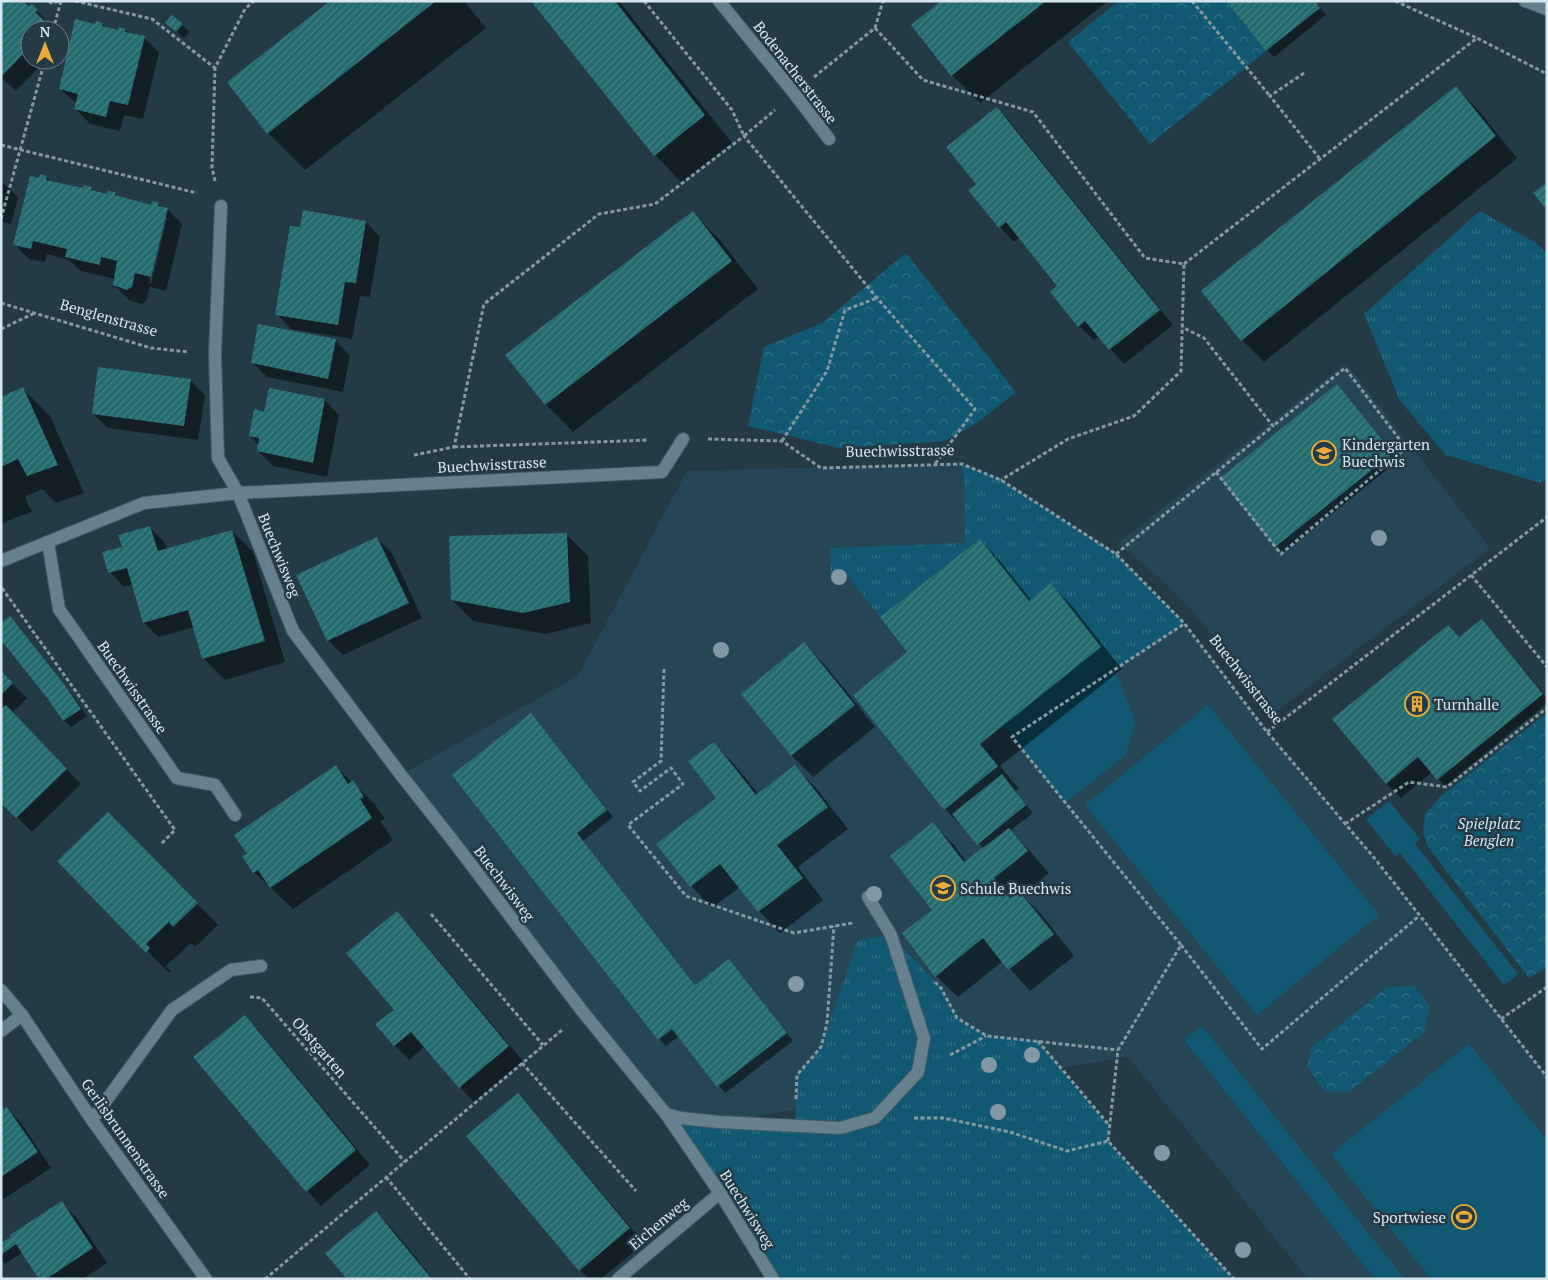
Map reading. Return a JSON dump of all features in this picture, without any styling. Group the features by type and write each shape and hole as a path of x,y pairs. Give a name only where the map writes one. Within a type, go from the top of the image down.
{"street":[{"name":"Bodenacherstrasse","path":"719,1 829,139"},
{"path":"1525,1 1547,9"},
{"path":"220,202 215,354 218,458 238,493"},
{"name":"Buechwisstrasse","path":"1,561 144,503 238,493 662,472 683,439"},
{"name":"Buechwisweg","path":"238,493 293,631 583,1012 666,1114 720,1193 773,1279"},
{"name":"Buechwisstrasse","path":"48,542 59,609 177,778 215,785 235,815"},
{"path":"666,1114 681,1118 718,1122 840,1128 875,1118 918,1072 924,1038 891,935 868,897"},
{"path":"92,1120 172,1010 231,970 261,966"},
{"name":"Gerlisbrunnenstrasse","path":"1,990 22,1015 92,1120 206,1279"},
{"path":"1,1031 22,1015"},
{"name":"Eichenweg","path":"618,1279 720,1193"}],"path":[{"path":"49,1 51,3 61,1 56,20"},
{"path":"76,1 152,19 215,68"},
{"path":"1,145 220,202 212,168 215,68 244,9 254,1"},
{"path":"644,1 732,110 744,136 877,298 975,409 935,464"},
{"path":"454,447 484,304 599,214 655,204 744,136 875,28 882,1"},
{"path":"1192,1 1320,159"},
{"path":"1395,1 1477,38 1547,74"},
{"path":"875,28 922,80 1033,112 1145,258 1184,264 1477,38"},
{"path":"1,219 42,70"},
{"path":"1270,96 1304,73"},
{"path":"1001,480 1068,439 1134,416 1181,371 1184,264"},
{"path":"409,456 454,447 683,439 782,441 827,371 845,310 877,298"},
{"name":"Benglenstrasse","path":"1,303 151,348 215,354"},
{"path":"1,328 35,313"},
{"path":"1182,327 1204,338 1273,426"},
{"path":"1116,554 1216,472 1345,368 1406,448 1281,554 1216,472"},
{"name":"Buechwisstrasse","path":"782,441 821,468 962,464 1001,480 1116,554 1184,623 1267,732 1345,824 1547,1077"},
{"path":"1267,732 1547,516"},
{"path":"1471,575 1547,667"},
{"path":"1,588 175,830 161,844"},
{"path":"1184,623 1012,737 1181,945 1262,1049 1419,916"},
{"path":"664,669 661,761 633,782 640,791 670,768 683,784 628,825 686,896 794,933 881,918"},
{"path":"1345,824 1409,782 1447,788 1547,708"},
{"path":"431,914 543,1046"},
{"path":"795,1125 797,1075 821,1048 827,1022 834,926"},
{"path":"1181,945 1118,1050 1108,1141 1234,1279"},
{"path":"935,981 941,988 957,1018 987,1036 1118,1050"},
{"path":"1501,1019 1547,987"},
{"name":"Obstgarten","path":"243,997 262,998 405,1162"},
{"path":"265,1279 583,1012"},
{"path":"918,1072 987,1036"},
{"path":"1038,1041 1109,1126"},
{"path":"522,1062 636,1191"},
{"path":"875,1118 943,1118 1010,1132 1067,1150 1108,1141"},
{"path":"386,1178 470,1279"}],"shaded area":[{"name":"Kindergarten Buechwis","path":"1346,363 1490,548 1274,713 1196,615 1164,582 1118,543"},
{"name":"Schule Buechwis","path":"962,464 1001,480 1116,554 1184,623 1267,732 1376,860 1547,1077 1547,1279 1308,1279 1128,1057 718,1122 666,1114 401,775 578,676 687,471"}],"green space":[{"path":"1119,1 1226,1 1266,51 1150,144 1068,42"},
{"path":"1480,211 1536,243 1547,253 1547,479 1541,483 1446,455 1400,401 1364,314"},
{"path":"906,253 1016,392 977,423 945,441 840,448 748,426 764,347 822,323"},
{"path":"962,464 1001,480 1116,554 1184,623 1115,669 1101,647 1051,584 1029,601 980,539 880,617 848,576 831,577 830,548 965,543"},
{"path":"1101,647 1115,669 1135,721 1126,755 1065,803 1003,724"},
{"path":"1208,705 1379,915 1257,1015 1085,805"},
{"name":"Spielplatz Benglen","path":"1547,713 1547,967 1529,978 1428,847 1423,832 1425,814 1442,795"},
{"path":"1389,801 1420,839 1415,844 1518,974 1504,985 1400,853 1395,856 1366,819"},
{"path":"891,935 941,988 957,1018 987,1036 1038,1041 1109,1126 1108,1141 1234,1279 773,1279 666,1114 795,1125 797,1075 821,1047 858,940"},
{"path":"1414,986 1430,1007 1424,1032 1349,1092 1324,1091 1307,1066 1312,1047 1387,987"},
{"path":"1202,1026 1405,1279 1375,1279 1184,1040"},
{"name":"Sportwiese","path":"1469,1044 1547,1140 1547,1279 1431,1279 1331,1154"}],"building":[{"path":"1,1 23,1 29,7 32,4 38,10 35,12 44,20 20,20 20,57 1,77"},
{"path":"330,1 436,1 267,134 227,82"},
{"path":"531,1 615,1 705,115 654,156"},
{"path":"941,1 1046,1 951,76 911,25"},
{"path":"1226,1 1315,1 1320,8 1266,51"},
{"path":"172,15 183,24 176,32 165,23"},
{"path":"75,19 95,24 96,21 103,23 102,26 118,30 119,27 126,29 125,32 145,36 128,105 110,101 106,117 74,109 78,94 59,89 63,70 70,70 70,41"},
{"path":"1456,86 1496,136 1241,341 1201,291"},
{"path":"997,107 1160,310 1109,350 1085,321 1078,327 1050,292 1057,286 1006,222 999,228 968,190 976,184 946,147"},
{"path":"40,174 47,176 46,180 83,188 84,185 92,187 91,190 107,194 108,191 116,192 115,195 151,205 152,201 159,203 158,206 168,208 151,277 135,273 132,287 127,290 113,285 117,261 101,257 100,265 65,257 67,249 33,241 31,249 13,245 30,176 39,178"},
{"path":"1547,182 1547,210 1533,193"},
{"path":"303,210 366,221 356,283 345,282 338,325 275,315 290,226 300,227"},
{"path":"693,211 732,261 545,405 505,355"},
{"path":"258,324 336,339 328,379 251,363"},
{"path":"98,367 191,379 184,426 92,414"},
{"name":"Kindergarten Buechwis","path":"1337,384 1393,453 1275,547 1220,478"},
{"path":"23,387 58,465 27,476 18,459 1,467 1,397"},
{"path":"269,388 325,399 313,463 257,451 259,438 249,436 254,409 264,412"},
{"path":"150,526 158,551 232,530 265,641 202,659 188,610 143,623 127,568 108,573 102,552 122,547 118,535"},
{"path":"567,533 570,602 523,613 451,600 449,536"},
{"path":"377,537 409,603 327,641 296,575"},
{"path":"980,539 1029,601 1051,583 1101,647 980,744 998,766 944,810 853,695 907,652 880,617"},
{"path":"10,616 64,684 81,709 63,721 1,640 1,623"},
{"name":"Turnhalle","path":"1482,619 1543,694 1437,780 1418,757 1386,784 1332,719 1448,625 1459,637"},
{"path":"804,642 855,705 791,756 741,694"},
{"path":"1,671 13,683 1,695"},
{"path":"6,705 67,769 16,818 1,803 1,709"},
{"path":"531,713 607,810 577,833 695,985 729,959 787,1033 717,1087 672,1029 658,1040 452,775"},
{"path":"714,742 756,795 795,765 828,807 777,845 803,878 758,912 720,864 690,887 656,844 716,798 688,761"},
{"path":"336,765 348,784 353,780 364,797 360,799 372,818 270,888 258,870 253,873 242,856 247,854 234,835"},
{"path":"1002,774 1026,805 977,845 952,814"},
{"path":"108,812 198,903 173,927 169,922 146,944 150,948 146,953 57,861"},
{"path":"933,822 964,862 1009,828 1028,851 994,878 1010,898 1019,891 1054,934 1008,970 983,938 935,977 902,933 932,910 890,856"},
{"path":"397,911 509,1046 459,1088 411,1032 394,1046 375,1024 394,1010 346,953"},
{"path":"245,1015 356,1150 306,1192 193,1057"},
{"path":"518,1093 630,1228 579,1271 466,1136"},
{"path":"7,1107 38,1152 1,1177 1,1110"},
{"path":"62,1201 93,1248 46,1279 39,1279 16,1244 1,1255 1,1243 11,1237 10,1235"},
{"path":"376,1211 432,1279 347,1279 325,1253"}],"place":[{"name":"Kindergarten Buechwis","path":"1324,453"},
{"name":"Turnhalle","path":"1417,704"},
{"name":"Schule Buechwis","path":"943,888"},
{"name":"Sportwiese","path":"1464,1217"}]}
